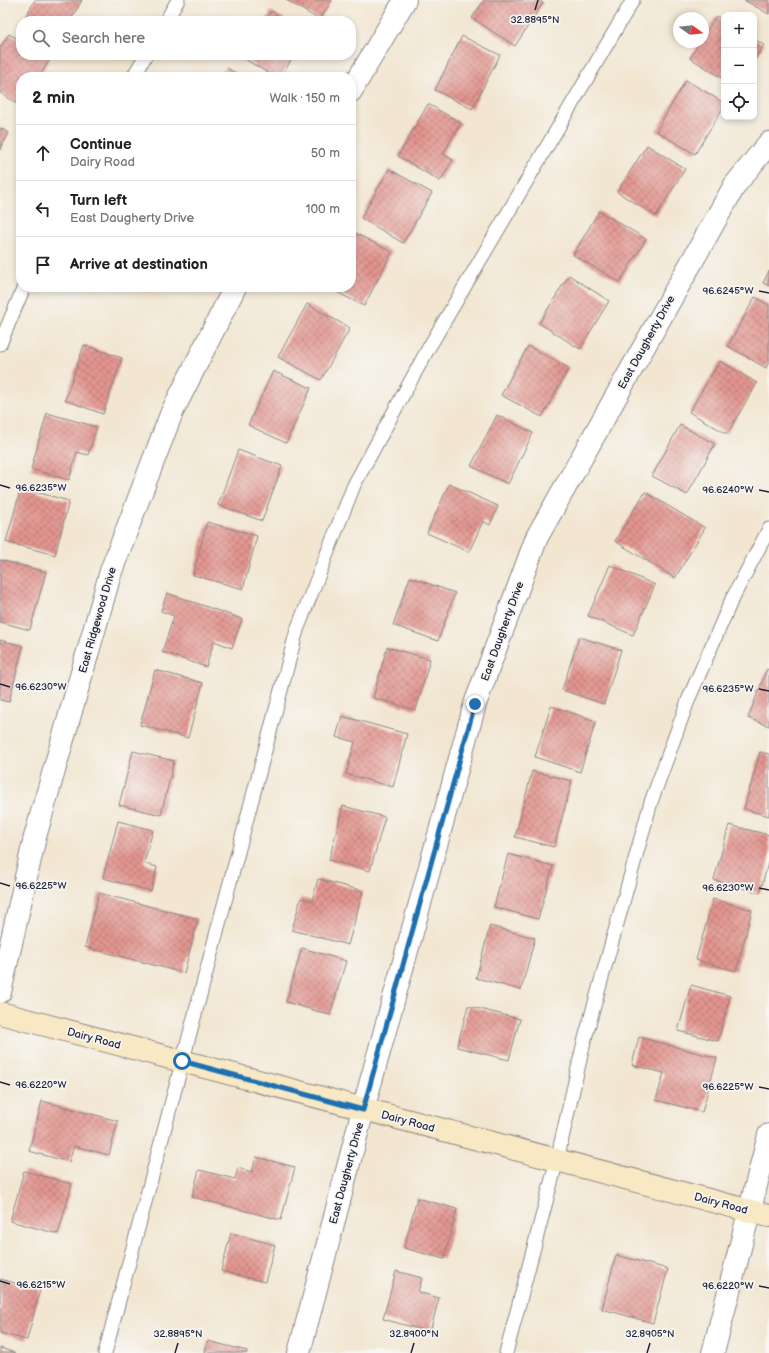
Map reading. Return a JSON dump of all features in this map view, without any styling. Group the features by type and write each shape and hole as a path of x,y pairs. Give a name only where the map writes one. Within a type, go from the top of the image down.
{"street":[{"path":"356,83 405,0"},
{"name":"East Daugherty Drive","path":"299,1353 363,1110 475,704 536,537 735,185 769,143"},
{"name":"East Ridgewood Drive","path":"0,992 35,837 111,571 172,412 232,292"},
{"name":"Dairy Road","path":"0,1013 363,1110 759,1213"},
{"path":"712,1353 759,1213 769,1135"}],"lane":[{"path":"169,16 178,0"},
{"path":"105,1353 297,630 354,485 428,349 633,0"},
{"path":"136,72 143,60"},
{"path":"0,344 22,292"},
{"path":"506,1353 557,1160 584,1042 651,802 689,698 732,598 769,529"}],"building":[{"path":"35,0 82,0 73,16 26,16"},
{"path":"286,0 332,0 322,16 313,16"},
{"path":"484,0 538,0 543,3 515,46 472,18"},
{"path":"744,0 769,0 769,14"},
{"path":"271,11 280,16 268,16"},
{"path":"716,16 721,19 721,77 690,58 696,48 709,48 709,27"},
{"path":"9,34 16,38 16,60 49,60 42,72 16,72 16,103 0,93 0,48"},
{"path":"462,36 500,55 472,109 435,90"},
{"path":"757,41 764,45 757,56"},
{"path":"246,60 291,60 284,72 267,72"},
{"path":"227,68 234,72 224,72"},
{"path":"686,80 721,101 721,111 695,154 656,131"},
{"path":"428,104 461,123 443,154 453,160 440,181 398,156"},
{"path":"0,128 9,133 0,150"},
{"path":"647,145 685,169 656,216 617,192"},
{"path":"389,169 432,193 403,243 361,218"},
{"path":"599,211 646,239 620,282 573,255"},
{"path":"356,234 392,252 364,306 337,292 356,292"},
{"path":"769,271 769,286 763,283"},
{"path":"569,275 609,301 580,349 539,323"},
{"path":"755,297 769,305 769,362 766,368 728,346"},
{"path":"307,304 350,328 321,380 278,357"},
{"path":"84,345 122,358 103,414 65,400"},
{"path":"528,346 569,368 542,417 501,395"},
{"path":"720,361 757,383 727,434 689,412"},
{"path":"273,371 311,388 286,443 248,425"},
{"path":"47,413 97,427 88,455 77,452 69,480 31,469"},
{"path":"497,415 533,433 508,484 471,466"},
{"path":"680,425 715,444 687,495 652,476"},
{"path":"238,450 282,466 262,521 218,505"},
{"path":"449,484 498,506 490,525 483,521 469,552 427,533"},
{"path":"21,488 69,501 55,555 6,542"},
{"path":"645,492 705,528 675,578 615,541"},
{"path":"207,522 257,536 243,589 193,575"},
{"path":"0,560 46,572 30,630 0,622"},
{"path":"610,565 655,585 633,635 588,616"},
{"path":"410,577 455,593 438,641 393,625"},
{"path":"167,593 242,619 232,648 214,641 206,667 162,652 174,616 161,611"},
{"path":"579,637 621,650 604,704 562,690"},
{"path":"0,640 23,646 9,702 0,700"},
{"path":"387,647 430,659 416,710 373,698"},
{"path":"767,669 769,670 769,726 748,718"},
{"path":"155,670 203,683 188,738 140,725"},
{"path":"551,706 596,721 580,772 535,757"},
{"path":"342,716 407,734 393,787 346,774 355,742 336,737"},
{"path":"133,751 174,761 161,815 119,805"},
{"path":"760,752 769,754 769,816 744,809"},
{"path":"532,771 572,781 554,847 515,837"},
{"path":"343,806 385,817 370,871 329,860"},
{"path":"118,821 153,830 144,863 157,867 151,891 103,878"},
{"path":"729,825 769,835 769,859 760,893 714,880"},
{"path":"508,854 553,866 538,919 494,907"},
{"path":"318,879 363,891 348,945 292,930 301,898 312,901"},
{"path":"99,893 198,919 184,973 85,947"},
{"path":"713,899 752,910 736,971 696,960"},
{"path":"490,926 535,938 521,990 476,978"},
{"path":"302,948 346,961 330,1015 286,1002"},
{"path":"691,985 730,996 718,1041 678,1031"},
{"path":"468,1006 520,1019 509,1060 457,1047"},
{"path":"639,1037 717,1058 702,1112 656,1100 664,1073 632,1065"},
{"path":"42,1101 118,1121 109,1155 74,1146 69,1162 29,1151"},
{"path":"256,1157 295,1167 281,1220 192,1197 199,1170 235,1179 238,1168 252,1172"},
{"path":"24,1171 72,1184 58,1234 10,1221"},
{"path":"417,1198 457,1209 444,1259 404,1248"},
{"path":"231,1233 275,1245 265,1282 221,1271"},
{"path":"616,1255 668,1269 653,1323 602,1309"},
{"path":"396,1271 422,1278 418,1292 439,1298 430,1332 383,1319"},
{"path":"0,1279 40,1290 27,1340 0,1333"},
{"path":"208,1341 247,1351 247,1353 205,1353"},
{"path":"0,1348 15,1353 0,1353"}],"route":[{"path":"182,1061 363,1110 475,704"}]}
